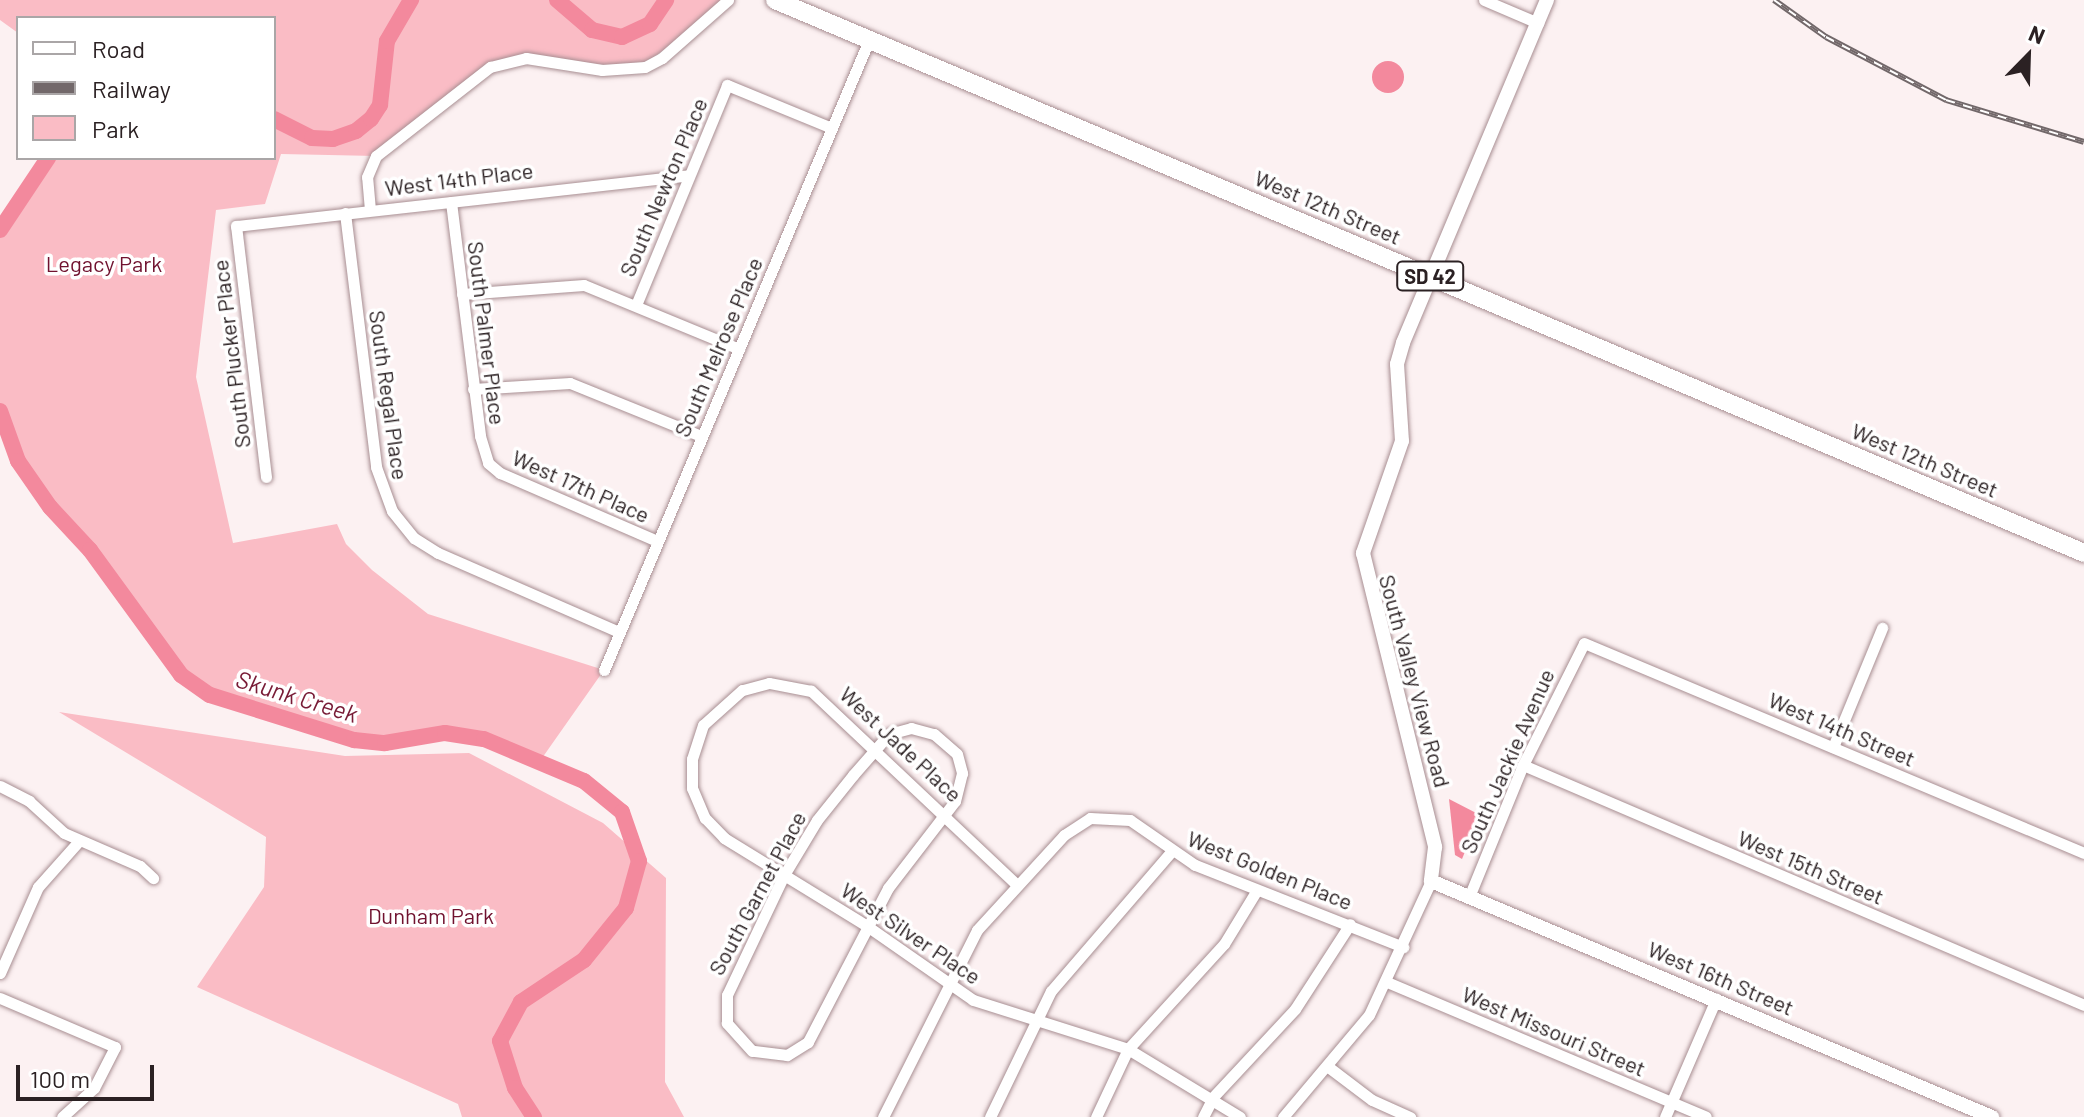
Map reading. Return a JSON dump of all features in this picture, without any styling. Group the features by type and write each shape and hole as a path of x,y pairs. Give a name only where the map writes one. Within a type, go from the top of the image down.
{"main road":[{"name":"West 12th Street","path":"775,0 2084,553"}],"street":[{"path":"370,210 367,177 376,156 490,67 526,58 602,70 645,67 662,58 728,0"},
{"path":"1484,0 1538,23"},
{"name":"South Valley View Road","path":"1431,881 1435,847 1363,553 1402,441 1397,364 1547,0"},
{"name":"South Melrose Place","path":"604,670 869,40"},
{"name":"South Newton Place","path":"636,305 727,85 832,128"},
{"name":"West 14th Place","path":"236,226 688,175"},
{"name":"South Palmer Place","path":"451,202 473,389 490,467"},
{"name":"South Regal Place","path":"345,213 376,467 392,511 414,538 438,553 619,632"},
{"name":"South Plucker Place","path":"236,226 266,477"},
{"path":"462,294 575,284 636,305 739,349"},
{"path":"473,389 570,383 701,436"},
{"name":"West 17th Place","path":"490,467 657,541"},
{"path":"1833,747 1882,628"},
{"name":"West 14th Street","path":"1584,643 2084,853"},
{"name":"South Jackie Avenue","path":"1469,897 1523,765 1584,643"},
{"name":"West Jade Place","path":"703,725 735,693 783,683 819,695 947,814 1016,884"},
{"name":"West Silver Place","path":"703,725 691,767 699,808 724,838 867,926 987,1006 1128,1049 1213,1097 1240,1117"},
{"name":"South Garnet Place","path":"867,926 808,1042 787,1055 752,1051 727,1023 727,995 784,875 828,805 876,748 905,728 926,731 947,742 962,773 947,814"},
{"name":"West 15th Street","path":"1523,765 2084,1005"},
{"path":"0,786 29,801 79,841 140,866 153,878"},
{"path":"867,926 903,866 947,814"},
{"name":"West Golden Place","path":"1016,884 1083,820 1123,817 1171,852 1257,890 1403,947"},
{"path":"0,973 38,887 79,841"},
{"path":"990,1117 1035,1021 1062,976 1171,852"},
{"path":"1283,1117 1358,1031 1387,982 1431,881"},
{"name":"West 16th Street","path":"1431,881 1992,1117"},
{"path":"883,1117 947,982 977,930 1016,884"},
{"path":"1096,1117 1128,1049 1224,944 1257,890"},
{"path":"1203,1117 1213,1097 1295,1009 1350,924"},
{"name":"West Missouri Street","path":"1387,982 1706,1117"},
{"path":"0,998 115,1047 94,1088 62,1117"},
{"path":"1665,1117 1716,999"},
{"path":"1327,1066 1372,1100 1410,1117"}],"green space":[{"name":"Legacy Park","path":"0,0 725,0 719,11 638,68 543,59 478,76 376,156 281,154 265,204 216,210 196,377 233,543 337,524 346,544 372,570 428,614 604,670 540,761 484,739 445,733 385,743 354,740 210,695 181,675 90,550 50,507 18,461 0,411 0,230 47,160 276,160 276,16 16,16 16,32 0,20"},
{"name":"Dunham Park","path":"59,712 345,756 469,753 603,823 666,878 665,1082 684,1117 462,1117 458,1104 197,987 264,887 266,837"}],"shaded area":[{"path":"1388,61 1399,66 1404,77 1399,88 1388,93 1377,88 1372,77 1377,66"},
{"path":"1449,799 1480,815 1462,859 1455,855"}],"waterway":[{"name":"Skunk Creek","path":"276,120 312,138 333,139 356,131 371,119 380,105 387,41 411,0"},
{"name":"Skunk Creek","path":"557,0 592,30 622,37 650,24 666,0"},
{"name":"Skunk Creek","path":"0,230 47,160"},
{"name":"Skunk Creek","path":"0,411 18,461 50,507 90,550 181,675 210,695 354,740 385,743 445,733 484,739 584,781 622,812 639,861 626,908 584,960 521,1002 500,1041 515,1088 534,1117"}],"railway":[{"path":"1774,0 1826,37 1946,100 2084,142"}]}
